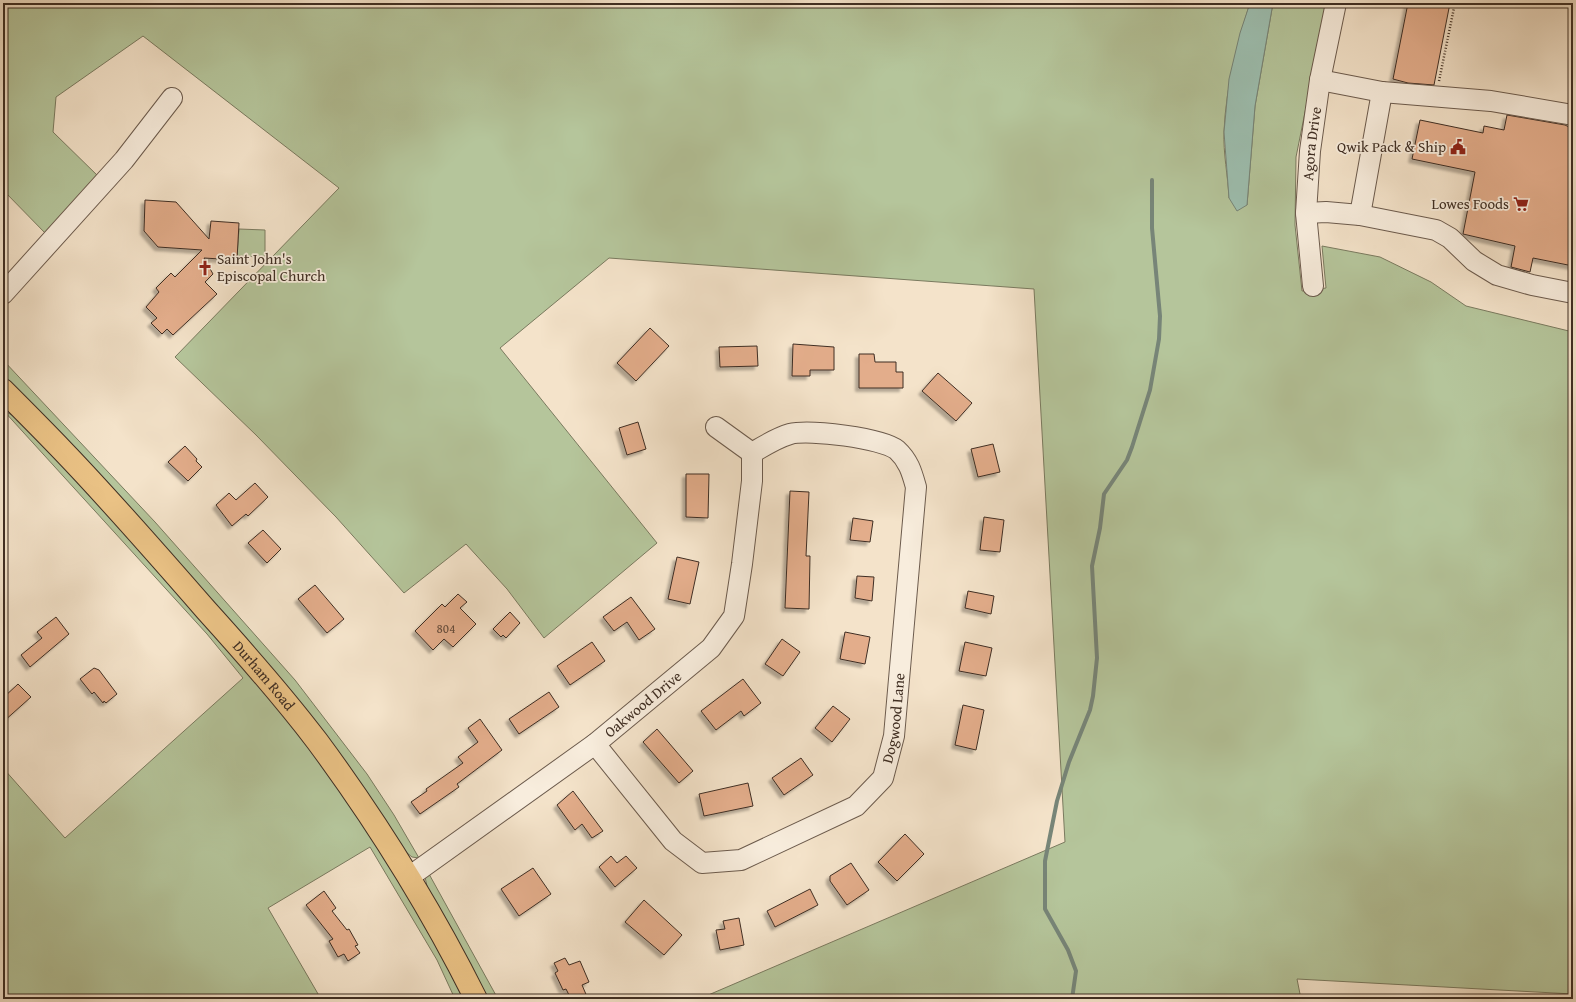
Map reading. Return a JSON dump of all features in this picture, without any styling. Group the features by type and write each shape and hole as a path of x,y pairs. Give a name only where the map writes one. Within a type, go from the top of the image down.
{"main road":[{"name":"Durham Road","path":"3,390 148,543 268,680 316,740 350,786 409,877 444,937 476,999"}],"street":[{"name":"Agora Drive","path":"1313,286 1306,213 1310,151 1320,80 1336,3"},
{"path":"1320,80 1382,92 1491,101 1573,115"},
{"path":"1360,215 1382,92"},
{"path":"3,294 124,160 172,98"},
{"path":"1306,213 1326,212 1360,215 1436,230 1450,238 1474,261 1497,275 1532,285 1573,293"},
{"path":"716,427 752,453"},
{"name":"Dogwood Lane","path":"595,744 673,841 702,863 741,860 856,806 883,778 894,736 916,487 910,467 896,450 882,443 867,439 801,432 777,439 752,453"},
{"name":"Oakwood Drive","path":"409,877 595,744 711,648 734,616 751,489 752,453"}],"path":[{"path":"1438,84 1455,3"}],"shaded area":[{"path":"3,3 1250,3 1233,66 1227,98 1224,131 1224,148 1229,198 1247,205 1255,106 1273,3 1327,3 1296,157 1295,225 1302,291 1326,288 1322,246 1380,257 1431,282 1466,306 1573,332 1573,994 1297,979 1301,999 699,999 1065,842 1034,289 609,258 500,348 657,543 544,638 507,589 466,544 404,593 336,517 256,435 175,357 339,188 143,36 56,97 53,132 100,178 47,235 3,190"},
{"path":"1250,3 1273,3 1255,106 1247,205 1237,211 1229,198 1224,132 1229,79 1240,33"},
{"path":"239,229 265,230 265,257 237,256"},
{"path":"3,360 155,522 295,680 367,774 394,815 419,858 412,857 401,848 186,574 3,375"},
{"path":"3,410 17,418 66,464 315,751 395,868 467,999 455,999 437,960 370,847 268,908 321,999 3,999 3,768 65,838 243,678 207,634"},
{"path":"429,874 498,999 485,999 429,895 425,877"}],"building":[{"path":"1408,3 1450,3 1434,85 1408,83 1393,79"},
{"name":"Lowes Foods","path":"1507,115 1565,125 1573,129 1573,266 1533,258 1530,272 1511,267 1515,246 1463,234 1475,172 1412,159 1420,120 1483,133 1484,126 1504,130"},
{"name":"Saint John's Episcopal Church","path":"145,200 176,202 209,239 211,221 239,223 237,260 204,258 213,274 205,282 217,294 173,335 167,329 162,334 151,323 157,318 146,307 159,292 156,288 171,273 175,277 202,250 158,247 144,231"},
{"path":"650,328 669,346 636,381 617,363"},
{"path":"793,344 834,347 834,370 810,370 810,376 792,376"},
{"path":"757,346 758,366 720,367 719,347"},
{"path":"859,354 874,354 875,362 896,362 896,372 903,372 903,388 859,388"},
{"path":"938,373 972,403 956,421 922,391"},
{"path":"638,422 646,449 627,455 619,428"},
{"path":"993,444 1000,472 978,477 971,449"},
{"path":"185,446 202,467 188,481 168,462"},
{"path":"686,474 709,474 708,518 686,517"},
{"path":"255,483 268,497 248,516 246,514 232,526 216,505 229,493 236,500"},
{"path":"790,491 809,492 806,556 810,556 809,609 785,608"},
{"path":"984,517 1004,520 1000,552 980,550"},
{"path":"853,518 873,521 870,542 850,540"},
{"path":"263,530 281,549 267,563 248,543"},
{"path":"677,557 699,562 690,604 668,599"},
{"path":"857,576 874,577 872,601 855,598"},
{"path":"315,585 344,619 327,633 298,599"},
{"path":"968,591 994,596 991,614 965,608"},
{"path":"458,594 467,602 460,608 476,624 453,647 444,639 433,650 415,631 442,604 445,607"},
{"path":"631,597 655,629 639,640 627,622 614,631 603,617"},
{"path":"510,612 520,623 506,638 503,635 501,637 493,629"},
{"path":"56,617 69,634 30,667 21,655 42,638 37,632"},
{"path":"845,632 870,637 865,664 840,659"},
{"path":"782,639 800,652 783,676 765,664"},
{"path":"592,642 605,661 570,685 557,666"},
{"path":"965,642 992,648 986,676 959,671"},
{"path":"94,668 99,670 117,694 106,703 104,701 103,703 94,692 92,694 80,679"},
{"path":"743,679 761,703 744,716 741,711 716,730 701,711"},
{"path":"18,684 31,697 3,722 3,698"},
{"path":"549,692 559,707 519,734 509,719"},
{"path":"963,705 984,710 976,750 955,745"},
{"path":"833,706 850,719 832,742 815,728"},
{"path":"480,719 502,750 457,784 459,787 420,814 411,802 427,791 426,789 463,763 458,757 478,742 468,728"},
{"path":"657,729 693,771 679,783 643,742"},
{"path":"801,758 813,775 784,795 772,778"},
{"path":"748,783 753,806 704,816 699,794"},
{"path":"573,791 603,831 592,838 582,824 575,830 557,805"},
{"path":"905,834 924,854 897,881 878,862"},
{"path":"611,856 617,863 626,856 637,868 615,887 599,867"},
{"path":"851,863 869,890 847,905 830,881 830,876"},
{"path":"533,868 551,894 519,916 501,889"},
{"path":"810,889 818,905 775,927 767,911"},
{"path":"324,891 336,908 332,911 347,930 349,929 358,945 355,946 360,953 348,961 344,954 338,957 329,941 333,939 306,905"},
{"path":"644,900 682,935 664,955 625,922"},
{"path":"739,918 744,945 720,950 716,930 725,929 723,921"},
{"path":"565,958 569,965 580,961 589,982 582,985 588,999 571,999 566,989 563,990 555,973 558,971 554,963"}],"waterway":[{"path":"1072,999 1076,971 1068,950 1045,909 1045,861 1057,801 1069,762 1090,710 1093,696 1097,658 1092,566 1100,528 1104,494 1127,460 1132,447 1150,390 1159,339 1160,316 1152,228 1152,180"}],"place":[{"name":"Qwik Pack & Ship","path":"1458,147"},
{"name":"Lowes Foods","path":"1521,204"},
{"name":"Saint John's Episcopal Church","path":"205,268"}]}
